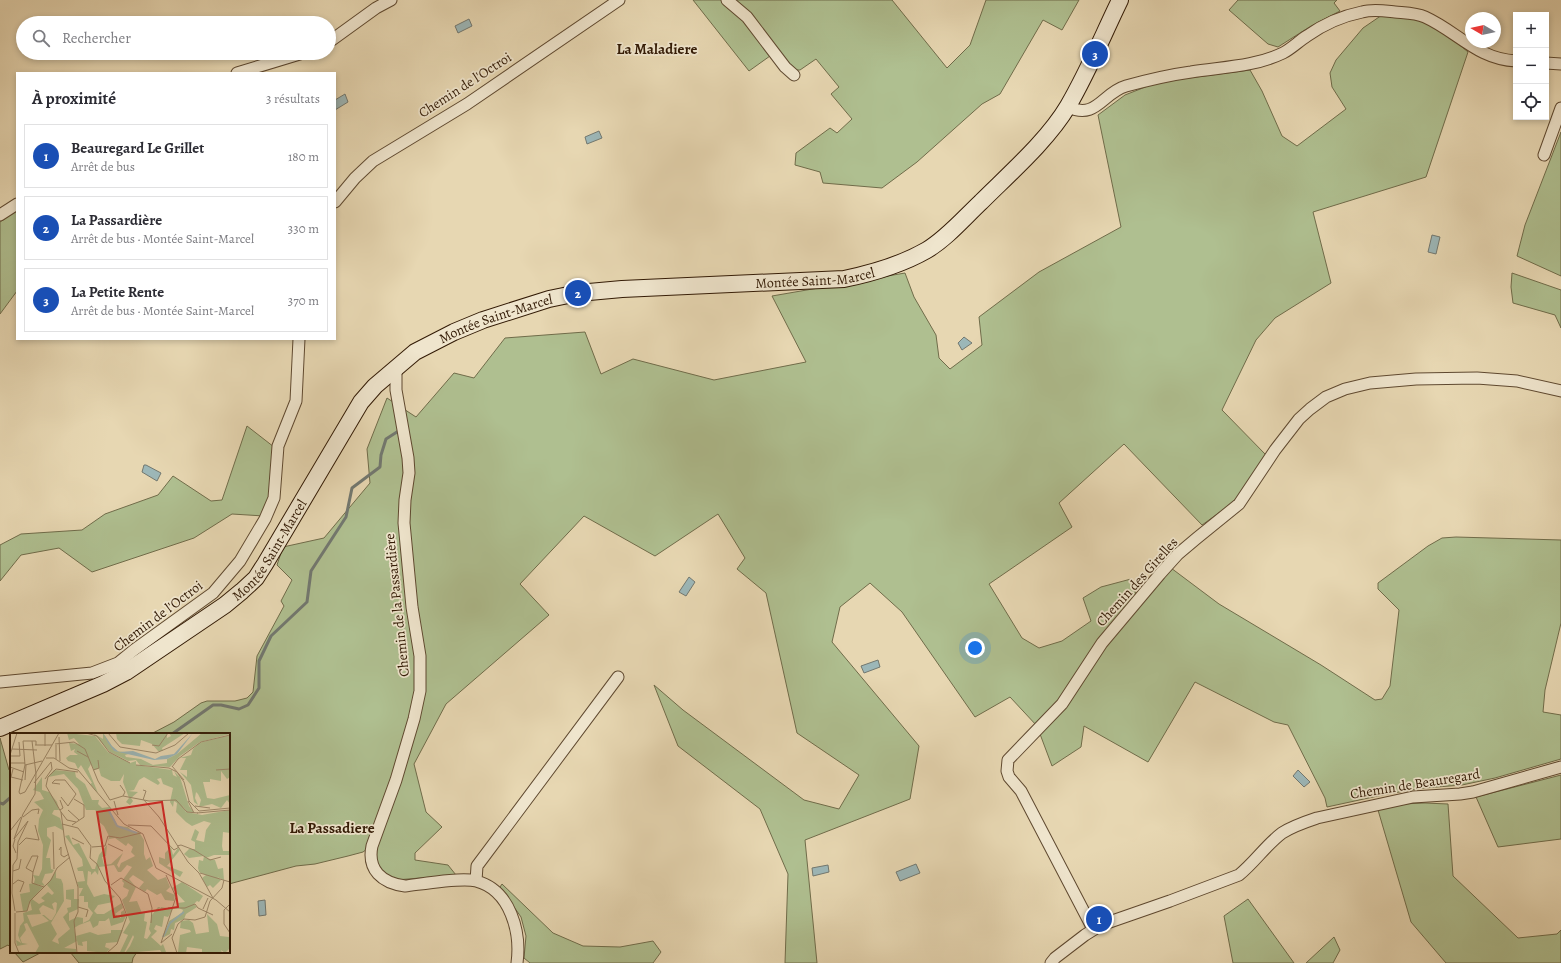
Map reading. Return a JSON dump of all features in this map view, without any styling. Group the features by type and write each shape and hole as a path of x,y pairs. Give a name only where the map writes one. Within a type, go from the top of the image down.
{"main road":[{"name":"Montée Saint-Marcel","path":"0,728 103,684 122,668 225,605 242,591 256,578 280,540 361,402 375,386 396,367 416,352 454,332 511,310 557,297 578,293 622,289 844,279 873,272 909,259 928,249 959,223 1021,163 1053,127 1068,107 1120,0"}],"street":[{"path":"336,37 376,8 391,0"},
{"name":"Chemin de l'Octroi","path":"336,201 355,178 373,161 467,104 619,0"},
{"path":"727,0 747,17 785,67 794,75"},
{"path":"1068,107 1074,110 1085,111 1096,106 1123,87 1153,78 1255,62 1283,53 1308,35 1338,18 1371,10 1423,16 1485,54 1497,59 1513,61"},
{"path":"240,72 280,60"},
{"path":"1549,63 1561,64"},
{"path":"1544,155 1561,108"},
{"path":"0,215 16,205"},
{"name":"Chemin de l'Octroi","path":"0,682 92,673 122,668 134,650 214,593 240,561 265,519 274,498 278,446 296,401 299,340"},
{"name":"Chemin de la Passardière","path":"396,367 396,390 408,458 409,472 404,523 412,607 420,656 420,685 414,719 396,780 371,853 372,862 382,879 397,885 405,886 463,880 476,881 495,892 508,907 514,919 518,946 517,963"},
{"name":"Chemin des Girelles","path":"1093,929 1021,791 1008,777 1008,760 1062,704 1102,643 1160,574 1178,554 1239,504 1286,434 1310,408 1345,389 1370,383 1448,378 1517,381 1561,391"},
{"path":"476,881 478,866 618,677"},
{"name":"Chemin de Beauregard","path":"1051,963 1055,958 1093,929 1223,882 1239,874 1248,868 1281,835 1291,828 1317,818 1413,797 1473,792 1561,768"}],"green space":[{"path":"693,0 722,0 741,17 770,56 749,71"},
{"path":"733,0 892,0 947,68 970,45 986,0 1079,0 1062,30 1043,20 1000,94 982,104 917,162 882,188 823,183 820,172 795,165 796,153 830,128 837,133 852,119 831,94 839,87 816,59 800,70 793,70"},
{"path":"1238,0 1337,0 1334,3 1340,11 1311,26 1278,47 1268,44 1229,10"},
{"path":"1382,15 1399,16 1420,20 1442,31 1468,52 1426,177 1313,212 1331,283 1275,318 1256,340 1222,410 1266,455 1243,492 1227,507 1202,525 1124,444 1059,503 1072,527 989,584 1022,638 1039,648 1062,641 1091,621 1083,598 1101,587 1131,579 1139,604 1171,568 1219,604 1321,665 1375,700 1382,699 1390,686 1399,610 1378,589 1378,583 1428,546 1442,538 1456,537 1561,540 1561,623 1545,690 1543,712 1561,715 1561,759 1495,778 1462,785 1424,788 1387,794 1327,807 1325,798 1288,725 1274,722 1195,682 1148,762 1084,726 1081,747 1052,766 1037,726 1010,697 975,717 902,612 870,583 840,607 832,642 919,746 910,799 805,840 817,963 785,963 788,874 760,809 678,746 654,685 683,710 804,800 839,809 859,775 797,733 766,593 737,569 745,558 718,514 655,556 584,516 520,584 549,615 446,704 414,764 426,812 442,827 415,853 415,860 448,865 456,875 396,880 385,876 367,849 363,852 348,856 315,864 296,866 230,884 230,733 153,733 174,722 201,703 207,701 235,701 247,698 253,692 257,656 284,606 281,601 292,580 277,565 283,547 324,538 370,483 367,449 387,398 416,417 454,373 474,378 505,338 585,332 601,374 633,359 714,380 806,362 772,296 905,273 914,297 936,335 939,358 950,369 982,345 979,317 1039,272 1121,227 1098,115 1125,95 1158,82 1250,70 1262,91 1282,136 1297,146 1346,109 1332,87 1330,73 1336,60 1363,28"},
{"path":"1561,132 1561,276 1517,256 1525,225"},
{"path":"16,211 16,292 0,314 0,222"},
{"path":"1512,273 1561,290 1561,328 1555,315 1513,303 1511,287"},
{"path":"247,426 274,447 270,495 264,516 232,514 194,538 92,572 59,548 21,555 0,581 0,545 21,534 82,530 105,514 158,495 173,476 211,501 222,500"},
{"path":"0,738 10,771 10,947 8,945 0,949"},
{"path":"1561,775 1561,839 1498,847 1476,797"},
{"path":"1401,804 1448,804 1453,876 1518,938 1557,934 1561,930 1561,963 1446,963 1411,922 1378,810"},
{"path":"502,884 553,933 583,946 620,947 653,941 661,952 653,963 530,963 524,958 526,936 521,917 500,887"},
{"path":"1248,899 1294,963 1233,963 1224,916"},
{"path":"1334,937 1340,950 1333,963 1306,963"},
{"path":"15,953 40,953 23,962"},
{"path":"71,953 136,953 132,963 79,963"}],"water":[{"path":"469,19 472,26 458,33 455,26"},
{"path":"345,94 348,102 336,109 336,99"},
{"path":"599,131 602,138 587,144 585,137"},
{"path":"1432,235 1440,237 1436,254 1428,252"},
{"path":"964,337 972,343 962,350 958,343"},
{"path":"144,465 161,473 157,481 142,472"},
{"path":"689,577 695,582 686,596 679,592"},
{"path":"878,660 880,667 864,673 861,666"},
{"path":"1298,770 1310,782 1304,787 1293,776"},
{"path":"916,864 920,873 900,881 896,872"},
{"path":"828,865 829,872 813,876 812,868"},
{"path":"265,900 266,915 259,916 258,901"}],"waterway":[{"path":"173,733 213,705 221,705 239,709 248,705 259,688 259,661 271,636 307,602 311,571 346,517 352,488 380,467 381,455 386,439 400,430"},
{"path":"0,803 3,804 10,798"}],"place":[{"name":"La Petite Rente","path":"1095,54"},
{"name":"La Passardière","path":"578,293"},
{"name":"Beauregard Le Grillet","path":"1099,919"}],"district":[{"name":"La Maladiere","path":"657,49"},
{"name":"La Passadiere","path":"332,828"}]}
